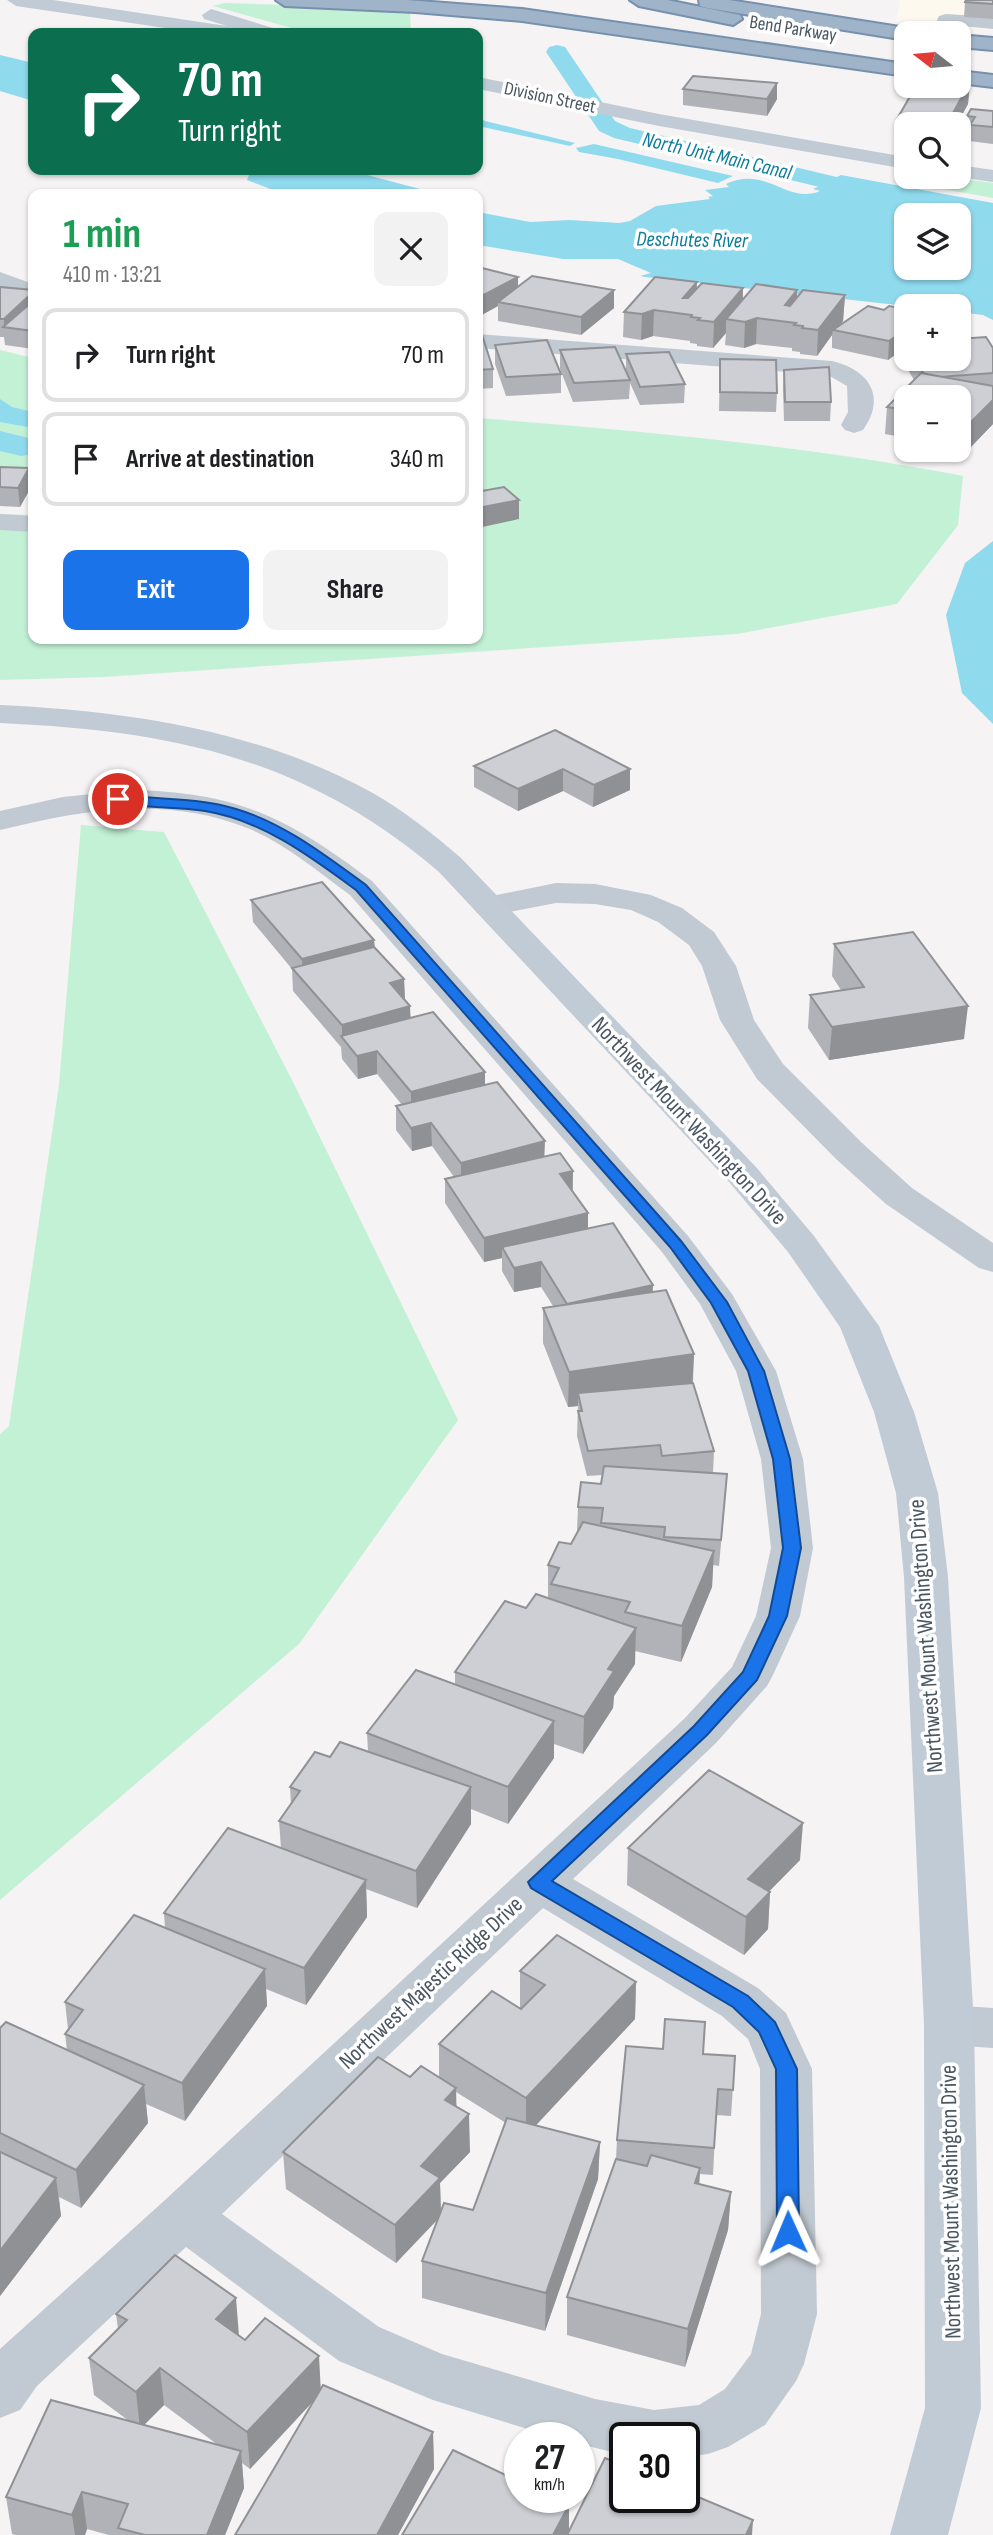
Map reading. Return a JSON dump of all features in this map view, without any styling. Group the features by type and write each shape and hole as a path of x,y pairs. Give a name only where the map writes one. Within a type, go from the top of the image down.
{"highway":[{"path":"285,0 522,15 894,68"},
{"name":"Bend Parkway","path":"704,1 894,32"},
{"name":"Bend Parkway","path":"646,2 778,27 894,44"},
{"path":"971,42 993,44"},
{"path":"971,53 993,56"},
{"path":"971,78 993,81"}],"main road":[{"path":"16,0 202,28"},
{"path":"190,7 254,28"},
{"name":"Division Street","path":"483,84 622,113 894,161"},
{"path":"971,173 993,176"},
{"name":"Northwest Mount Washington Drive","path":"0,714 143,727 248,753 307,774 358,798 412,832 450,865 743,1175 801,1244 859,1326 894,1412 917,1493 971,2026 953,2408 919,2535"}],"street":[{"path":"946,20 993,23"},
{"path":"0,279 28,290"},
{"path":"483,341 832,368 849,375 859,384 861,412 854,425"},
{"path":"0,522 28,524"},
{"name":"Northwest Majestic Ridge Drive","path":"0,821 69,804 118,799 163,801 232,812 260,822 322,859 361,888 675,1244 719,1302 756,1371 782,1459 792,1548 778,1616 751,1675 700,1731 184,2216 17,2369 0,2393"},
{"path":"489,906 556,893 595,894 639,902 670,915 702,939 719,966 737,1020 770,1071 849,1151 899,1196 993,1260"},
{"path":"184,2216 359,2344 433,2376 595,2424 654,2435 708,2429 745,2407 776,2364 789,2314 786,2069 768,2027 740,2002 538,1882"}],"shaded area":[{"path":"900,0 993,0 993,30 971,28 971,21 896,21"}],"green space":[{"path":"224,3 390,8 410,13 411,28 292,28 213,6"},
{"path":"971,180 993,183 993,198 943,189 971,189"},
{"path":"0,350 28,357 28,472 0,467"},
{"path":"483,418 782,447 963,476 958,525 897,604 737,634 104,677 0,680 0,514 28,515 28,644 483,644"},
{"path":"81,825 164,832 292,1080 458,1420 299,1644 0,1900 0,1434 9,1426 59,1085"}],"water":[{"path":"0,55 28,62 28,99 0,91"},
{"path":"483,120 575,143 570,146 483,127"},
{"path":"594,144 733,176 718,183 579,152 576,148"},
{"path":"249,175 367,175 420,189 271,189 247,180"},
{"name":"Deschutes River","path":"841,175 894,185 894,189 917,189 993,203 993,320 971,314 971,294 894,294 894,305 645,277 640,276 651,273 618,259 563,259 483,246 483,213 530,222 570,220 619,223 630,221 656,206 710,199 708,197 713,196 705,190 729,187 726,184 740,179 753,179 808,194 820,191 813,189"},
{"path":"0,399 12,407 28,411 28,427 0,422"},
{"path":"0,431 28,438 28,455 21,456 0,451"},
{"path":"993,541 993,724 962,693 946,615 965,563"}],"building":[{"path":"993,0 993,4 965,2"},
{"path":"693,76 777,83 767,99 683,89"},
{"path":"909,98 961,98 954,112 901,112"},
{"path":"971,109 993,111 993,127 971,125 975,117 971,116"},
{"path":"483,268 518,277 483,295"},
{"path":"532,276 614,290 581,317 498,302"},
{"path":"655,277 697,282 683,298 688,298 702,283 743,288 714,322 698,320 700,318 691,317 692,315 654,310 642,314 624,312"},
{"path":"756,284 797,290 785,305 790,306 803,290 845,295 818,330 802,328 803,326 794,325 796,323 757,318 745,322 726,319"},
{"path":"0,287 28,290 28,297 4,319 0,319"},
{"path":"28,305 28,330 3,327"},
{"path":"868,306 884,310 889,306 894,307 894,337 889,341 833,330"},
{"path":"986,337 993,348 993,373 939,377 924,374 922,371 971,371 971,338"},
{"path":"483,338 493,369 483,370"},
{"path":"547,340 561,374 506,377 495,345"},
{"path":"615,347 630,380 574,383 560,350"},
{"path":"669,352 685,384 640,387 626,354"},
{"path":"720,359 776,360 777,393 720,392"},
{"path":"829,367 831,402 785,402 784,370"},
{"path":"921,373 993,386 993,400 971,422 971,385 909,385"},
{"path":"0,467 28,468 18,488 0,487"},
{"path":"504,487 519,500 483,507 483,491"},
{"path":"555,730 630,769 594,785 563,769 518,789 474,766"},
{"path":"322,882 374,940 302,959 251,900"},
{"path":"913,932 968,1006 832,1027 810,995 864,987 834,944"},
{"path":"374,947 404,979 390,983 410,1006 342,1025 292,968"},
{"path":"433,1012 485,1072 411,1092 377,1051 357,1056 341,1036"},
{"path":"497,1082 545,1141 461,1163 431,1123 411,1128 396,1106"},
{"path":"560,1153 573,1171 560,1174 588,1213 484,1238 445,1179"},
{"path":"613,1223 653,1285 567,1304 541,1262 514,1268 502,1247"},
{"path":"666,1290 694,1354 569,1372 543,1308"},
{"path":"693,1383 714,1451 662,1456 660,1445 588,1451 578,1411 582,1411 578,1393"},
{"path":"604,1466 727,1474 721,1540 664,1537 665,1527 601,1523 603,1508 578,1507 581,1482 601,1484"},
{"path":"583,1522 714,1551 682,1626 625,1612 630,1602 551,1584 559,1568 548,1565 559,1542 571,1544"},
{"path":"536,1594 636,1628 608,1669 614,1671 584,1717 455,1672 505,1601 526,1608"},
{"path":"416,1670 554,1721 508,1787 367,1733"},
{"path":"340,1742 471,1787 416,1871 279,1821 300,1791 290,1787 315,1752 330,1757"},
{"path":"709,1770 803,1823 748,1879 770,1892 746,1917 628,1848"},
{"path":"228,1828 366,1880 304,1968 164,1913"},
{"path":"134,1915 265,1969 182,2083 65,2034 83,2010 65,2002"},
{"path":"557,1935 636,1982 526,2098 439,2044 492,1991 521,2009 545,1985 520,1971"},
{"path":"665,2019 705,2022 703,2054 735,2056 733,2090 718,2089 714,2148 617,2140 626,2046 663,2049"},
{"path":"6,2022 144,2085 76,2170 0,2133 0,2028"},
{"path":"378,2057 410,2077 421,2066 456,2088 445,2100 469,2114 421,2166 440,2178 395,2225 283,2152"},
{"path":"507,2118 600,2142 546,2293 422,2261 444,2203 473,2210"},
{"path":"0,2152 56,2178 0,2251"},
{"path":"651,2155 700,2168 695,2183 731,2192 688,2329 567,2297 616,2159 647,2166"},
{"path":"175,2255 236,2298 216,2319 245,2340 265,2318 319,2356 247,2432 160,2368 136,2392 89,2358 127,2320 116,2314"},
{"path":"323,2385 433,2432 377,2535 235,2535"},
{"path":"51,2400 241,2451 207,2535 145,2535 118,2528 128,2504 82,2492 72,2515 6,2497"},
{"path":"453,2450 504,2474 504,2513 565,2513 553,2535 402,2535"},
{"path":"605,2458 609,2460 609,2513 700,2513 700,2498 753,2520 746,2535 567,2535 578,2513 595,2513 595,2478"}],"waterway":[{"name":"North Unit Main Canal","path":"557,52 607,126 622,133 857,189 894,207"}],"route":[{"path":"118,799 163,801 203,807 232,812 260,822 322,859 361,888 675,1244 719,1302 756,1371 782,1459 792,1548 778,1616 751,1675 700,1731 538,1882 740,2002 768,2027 786,2069 788,2232"}]}
